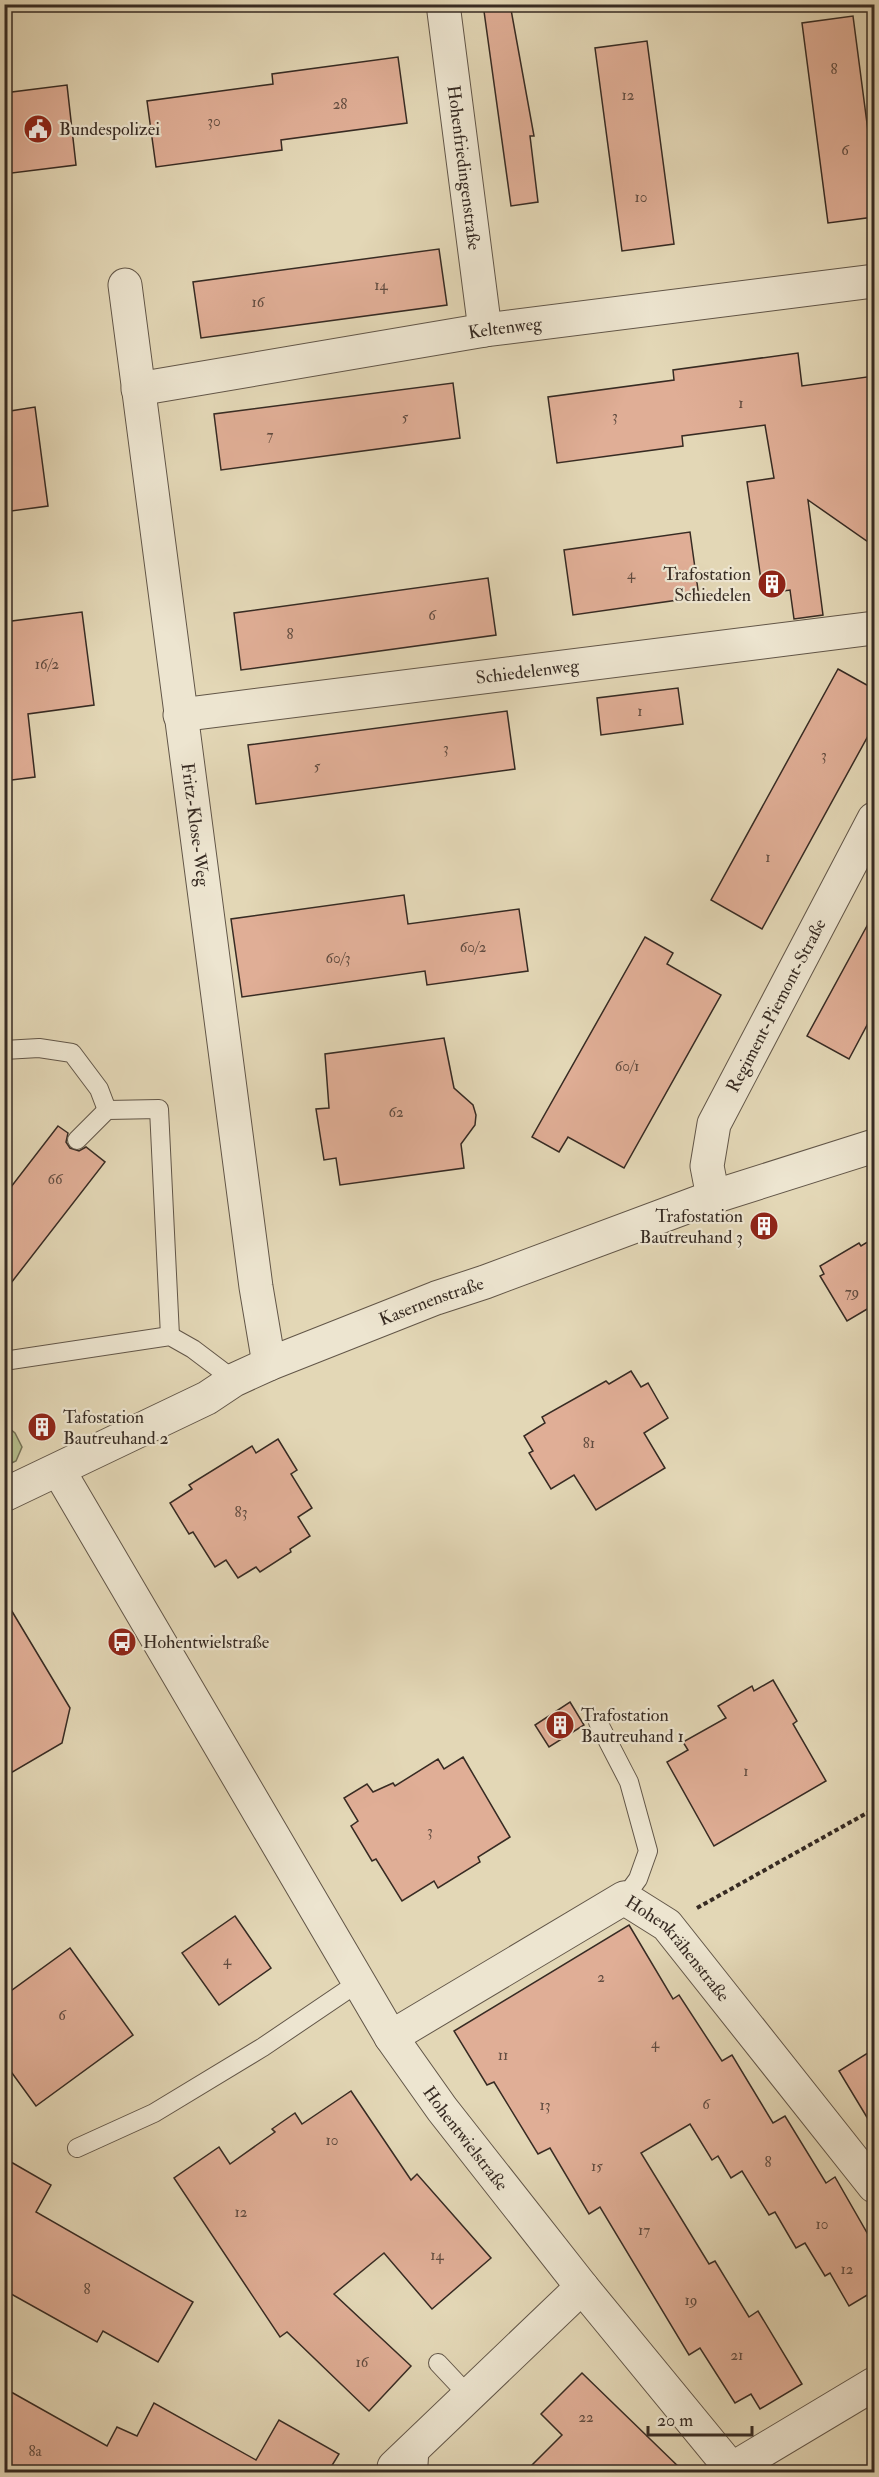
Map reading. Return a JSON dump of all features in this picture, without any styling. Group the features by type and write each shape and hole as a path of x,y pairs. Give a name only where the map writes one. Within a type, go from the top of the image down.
{"street":[{"name":"Hohenfriedingenstraße","path":"443,4 485,330"},
{"name":"Keltenweg","path":"138,388 485,330 874,281"},
{"name":"Fritz-Klose-Weg","path":"125,285 256,1287 269,1364"},
{"name":"Schiedelenweg","path":"180,715 874,628"},
{"name":"Regiment-Piemont-Straße","path":"713,1197 707,1166 714,1124 874,819"},
{"name":"Kasernenstraße","path":"4,1495 207,1398 234,1380 269,1364 436,1298 713,1197 874,1146"},
{"name":"Hohentwielstraße","path":"58,1471 391,2037 442,2109 582,2287 733,2471"},
{"name":"Hohenkrähenstraße","path":"391,2037 624,1898 667,1925 874,2186"},
{"path":"411,2460 468,2396 582,2287"},
{"path":"733,2471 874,2384"}],"lane":[{"path":"4,1050 39,1048 72,1053 99,1089 107,1110"},
{"path":"77,1140 107,1110 159,1108 170,1336"},
{"path":"4,1361 170,1336 193,1349 234,1380"},
{"path":"598,1722 628,1782 648,1851 638,1879 624,1898"},
{"path":"77,2148 154,2114 262,2047 359,1982"},
{"path":"438,2363 468,2396"}],"path":[{"path":"667,1925 874,1809"}],"green space":[{"path":"4,1424 15,1433 22,1447 16,1461 5,1466"}],"building":[{"path":"483,4 510,4 534,136 530,136 538,202 511,206"},
{"path":"853,16 874,177 874,217 828,223 802,23"},
{"path":"647,41 674,244 622,251 595,48"},
{"path":"398,57 407,123 281,140 282,150 156,167 147,101 273,84 272,74"},
{"name":"Bundespolizei","path":"67,85 76,165 4,174 4,93"},
{"path":"439,249 447,305 201,338 193,282"},
{"path":"798,353 802,386 874,376 874,546 808,500 823,615 794,619 790,590 763,594 747,482 774,478 765,425 682,436 683,446 557,463 548,397 674,380 673,370"},
{"path":"453,383 460,438 221,470 214,414"},
{"path":"35,407 48,506 4,512 4,412"},
{"path":"690,532 699,597 573,615 564,550"},
{"path":"488,578 496,635 241,670 234,613"},
{"path":"82,612 94,705 28,714 35,777 4,781 4,622"},
{"path":"838,669 874,689 874,725 762,929 711,900"},
{"path":"678,688 683,724 601,735 597,698"},
{"path":"507,711 515,769 256,804 248,745"},
{"path":"404,895 408,924 519,909 528,971 427,985 425,971 242,997 231,919"},
{"path":"874,913 874,1012 849,1059 807,1036"},
{"path":"645,937 673,953 667,964 721,995 624,1168 568,1137 559,1152 532,1137"},
{"path":"444,1038 454,1088 473,1105 476,1115 475,1125 461,1144 464,1168 340,1185 336,1158 324,1160 316,1109 329,1108 325,1054"},
{"path":"58,1126 68,1133 66,1142 70,1148 79,1151 86,1147 105,1162 4,1292 4,1196"},
{"path":"874,1238 874,1305 847,1321 820,1276 824,1274 820,1266 859,1243 861,1246"},
{"path":"631,1371 641,1387 648,1383 668,1418 644,1433 665,1468 596,1510 574,1475 551,1489 529,1453 533,1451 524,1436 545,1423 542,1417 606,1381 609,1384"},
{"path":"278,1439 297,1470 291,1474 312,1508 298,1517 310,1536 290,1549 291,1552 260,1572 256,1567 238,1578 226,1560 215,1567 193,1532 189,1534 170,1503 192,1489 189,1485 252,1446 256,1453"},
{"path":"4,1598 70,1708 62,1743 4,1777"},
{"path":"773,1680 797,1721 793,1724 826,1781 714,1846 667,1762 688,1750 683,1742 726,1718 718,1706 752,1686 754,1691"},
{"name":"Trafostation Bautreuhand 1","path":"570,1702 584,1725 549,1747 535,1725"},
{"path":"463,1757 510,1837 478,1857 480,1862 438,1888 434,1881 402,1901 376,1859 372,1861 351,1826 358,1821 344,1798 367,1784 373,1792 393,1783 395,1786 438,1759 444,1769"},
{"path":"235,1916 271,1968 219,2005 182,1953"},
{"path":"629,1925 673,1999 679,1995 722,2061 732,2055 773,2123 785,2116 826,2183 835,2177 874,2245 874,2291 849,2306 830,2273 825,2276 805,2243 796,2248 775,2212 769,2215 742,2171 731,2178 718,2156 712,2160 690,2124 641,2153 709,2264 715,2261 749,2317 758,2311 802,2384 760,2409 751,2394 735,2403 700,2348 689,2355 600,2207 589,2214 550,2148 538,2154 494,2082 487,2085 454,2031"},
{"path":"70,1948 133,2035 36,2106 4,2062 4,1996"},
{"path":"874,2049 874,2129 839,2071"},
{"path":"351,2091 411,2180 417,2174 491,2258 432,2309 384,2253 334,2294 411,2366 369,2411 287,2332 280,2337 174,2178 219,2147 230,2164 275,2132 272,2129 295,2113 302,2124"},
{"path":"4,2158 51,2185 36,2212 193,2302 158,2362 103,2331 97,2342 4,2290"},
{"path":"582,2373 684,2472 525,2472 562,2435 541,2414"},
{"path":"4,2388 107,2446 117,2427 137,2436 154,2403 256,2460 279,2420 339,2454 328,2472 4,2472"}],"place":[{"name":"Bundespolizei","path":"38,129"},
{"name":"Trafostation Schiedelen","path":"772,584"},
{"name":"Trafostation Bautreuhand 3","path":"764,1226"},
{"name":"Tafostation Bautreuhand 2","path":"42,1427"},
{"name":"Hohentwielstraße","path":"122,1642"},
{"name":"Trafostation Bautreuhand 1","path":"560,1725"}]}
